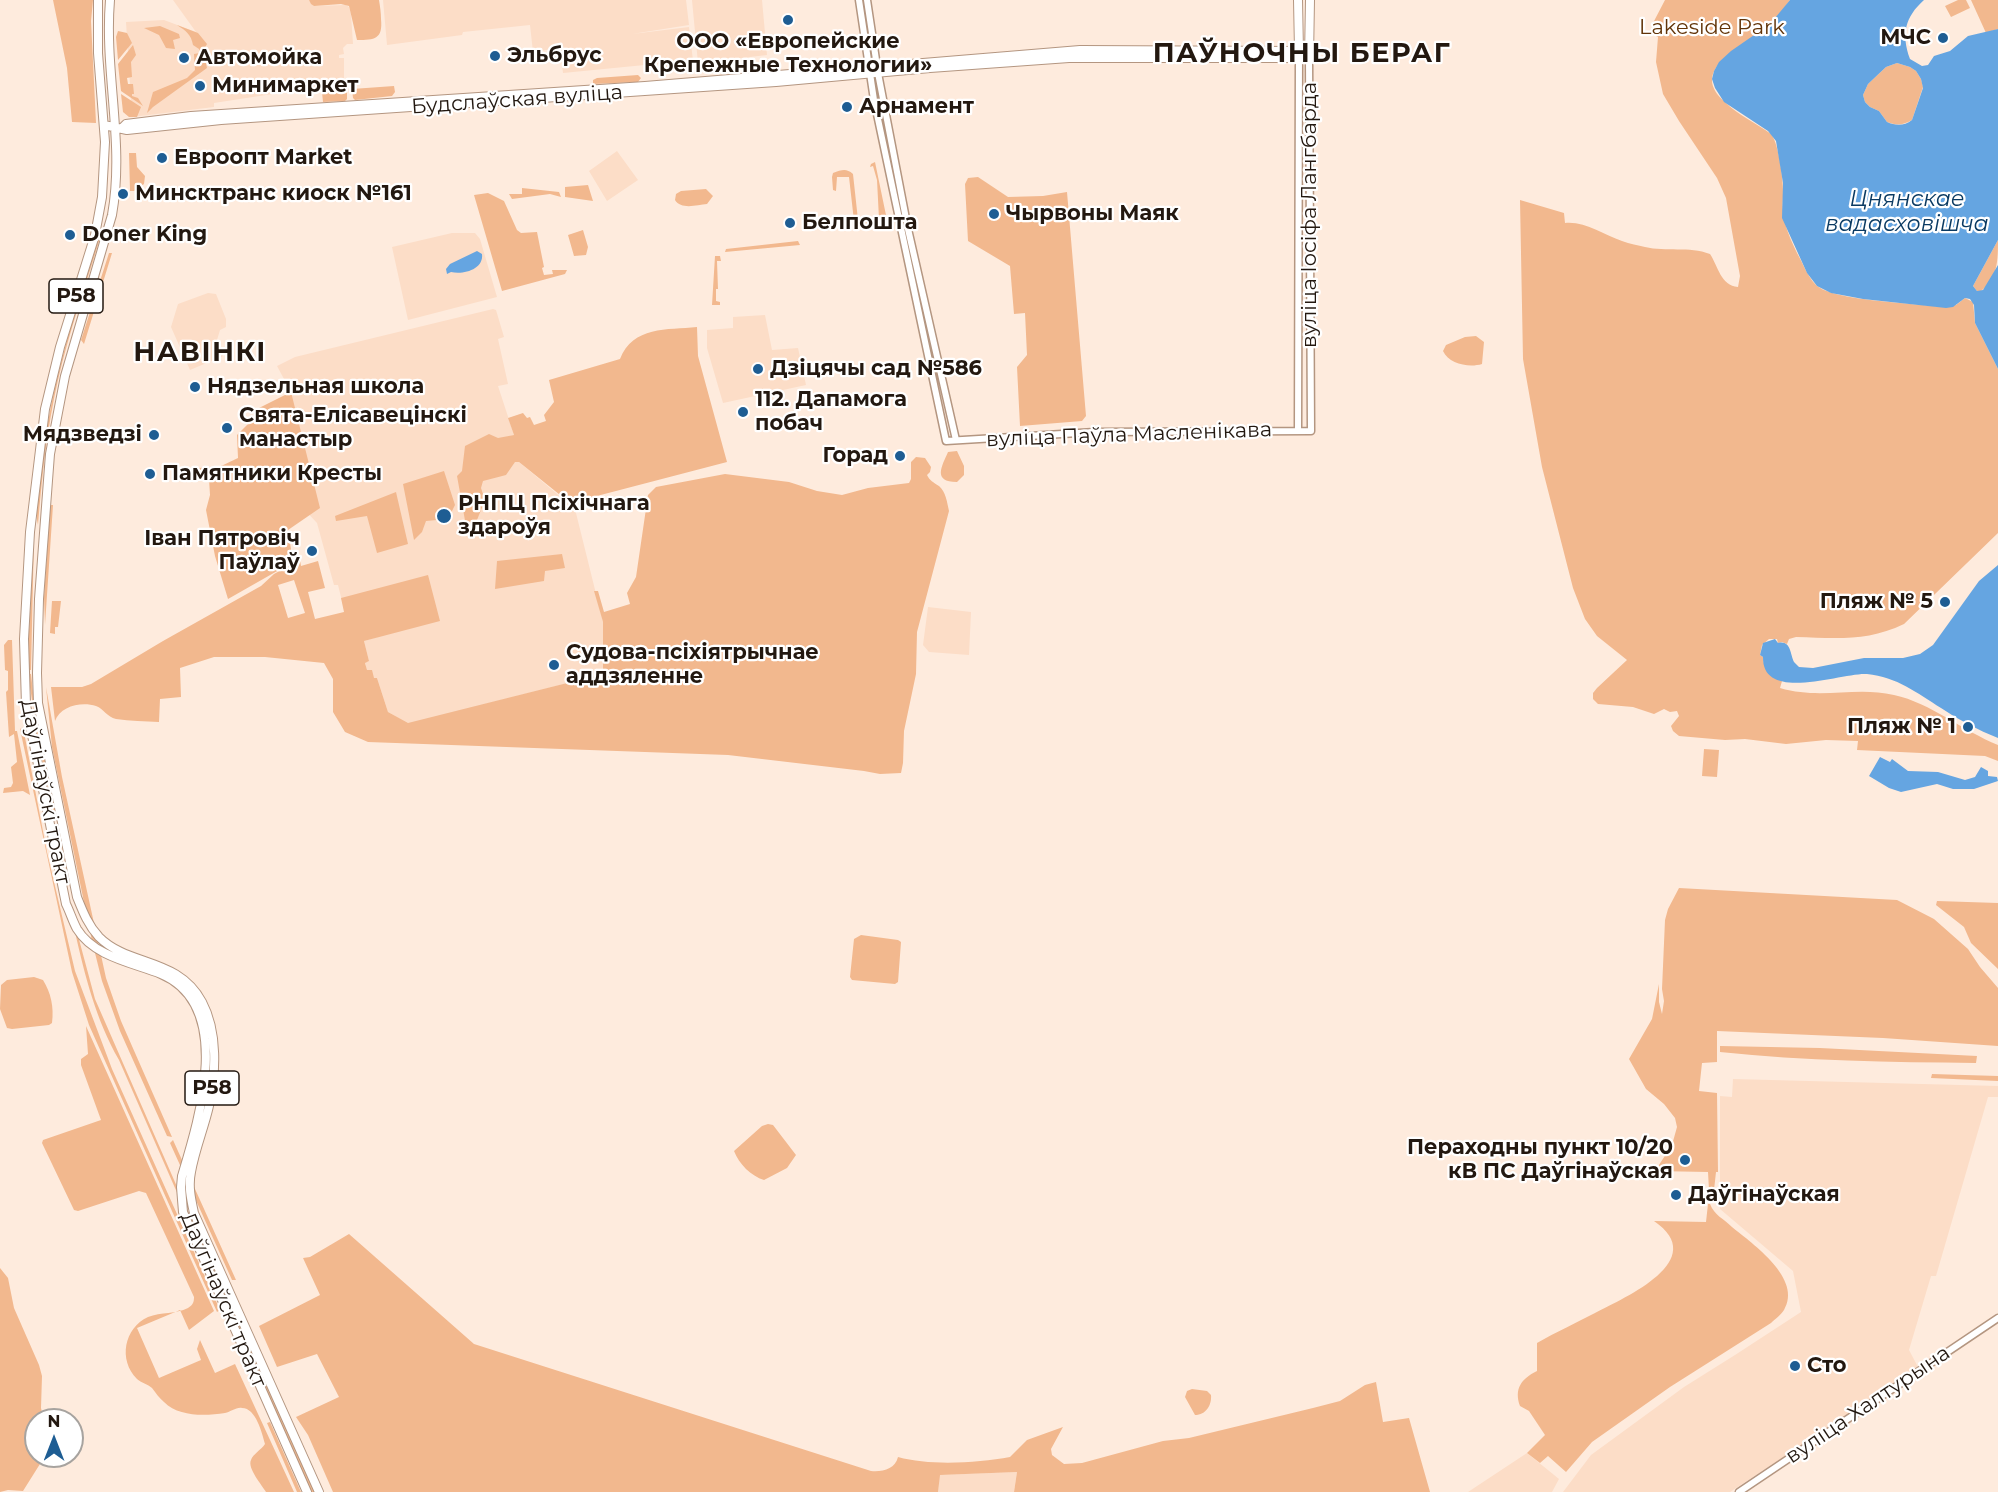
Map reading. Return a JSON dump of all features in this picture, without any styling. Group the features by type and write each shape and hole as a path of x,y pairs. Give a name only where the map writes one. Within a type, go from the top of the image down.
{"main road":[{"name":"Даўгінаўскі тракт","path":"98,0 98,53 104,124 101,207 95,235 60,347 45,409 30,532 24,639 26,705 66,904 78,931 95,946 116,958 164,975 180,986 195,1005 199,1016 205,1040 206,1078 202,1104 181,1186 183,1212 307,1492"},
{"name":"Даўгінаўскі тракт","path":"110,0 108,29 119,128 116,186 112,215 58,406 48,468 38,703 77,897 85,920 100,938 120,952 170,970 183,980 202,1003 210,1023 213,1039 213,1078 209,1104 190,1173 194,1213 319,1492"},
{"name":"вуліца Іосіфа Лангбарда","path":"1298,0 1299,54"},
{"name":"вуліца Іосіфа Лангбарда","path":"1309,58 1310,0"},
{"name":"Будслаўская вуліца","path":"119,128 126,124 191,116 868,70 1080,50 1299,54 1309,58"},
{"path":"98,53 111,52"},
{"path":"104,124 119,128"},
{"path":"30,532 44,532"},
{"path":"51,826 62,824"},
{"path":"198,1249 207,1244"}],"street":[{"path":"860,0 868,70"},
{"path":"867,0 911,244 956,440"},
{"name":"вуліца Іосіфа Лангбарда","path":"1298,431 1299,54"},
{"name":"вуліца Іосіфа Лангбарда","path":"1309,58 1311,431"},
{"name":"вуліца Паўла Масленікава","path":"868,70 946,441 1095,432 1311,431"},
{"name":"вуліца Халтурына","path":"1739,1492 1998,1318"}],"shaded area":[{"path":"173,0 309,0 314,6 346,5 351,14 353,44 347,44 343,48 344,54 339,55 339,58 344,58 344,86 279,93 214,103 214,107 132,117 126,22 164,20 196,32"},
{"path":"383,0 686,0 689,25 632,34 689,27 694,69 666,71 665,63 563,73 560,48 533,52 530,25 463,32 462,35 387,45"},
{"path":"692,0 762,0 767,55 698,63"},
{"path":"617,151 638,180 607,201 589,171"},
{"path":"452,233 475,233 480,239 497,297 408,320 392,247"},
{"path":"208,293 216,294 226,319 226,327 220,330 217,340 223,356 190,370 171,327 178,304"},
{"name":"РНПЦ Псіхічнага здароўя","path":"496,310 504,337 498,339 508,384 498,386 514,435 499,439 519,462 575,509 603,622 603,674 408,724 388,712 377,678 367,671 365,662 369,661 364,641 377,637 349,629 338,585 334,585 317,523 240,441 266,405 291,392 277,366 295,357"},
{"name":"Дзіцячы сад №586","path":"765,315 772,350 798,348 806,385 723,403 707,348 707,330 733,328 733,317"},
{"path":"928,607 971,612 969,655 929,652 923,645"},
{"path":"1733,1079 1998,1086 1998,1097 1988,1097 1936,1276 1931,1276 1909,1350 1918,1367 1730,1492 1563,1492 1591,1455 1684,1387 1801,1312 1793,1271 1720,1209 1720,1096 1732,1097"},
{"path":"1527,1453 1559,1479 1552,1492 1468,1492"},
{"path":"1017,1472 1014,1492 938,1492 939,1475"}],"green space":[{"path":"53,0 93,0 91,21 96,123 72,122 67,68"},
{"path":"309,0 379,0 381,31 373,39 357,40 349,6 341,4 314,6"},
{"name":"Lakeside Park","path":"1665,0 1790,0 1758,34 1720,62 1714,71 1712,80 1715,91 1730,107 1771,134 1774,139 1782,173 1783,212 1786,226 1808,274 1816,285 1825,290 1856,298 1942,307 1956,305 1965,298 1973,302 1975,323 1998,369 1998,533 1904,624 1877,634 1864,636 1796,637 1789,639 1787,644 1778,643 1777,639 1769,639 1762,645 1760,655 1769,672 1782,681 1780,688 1810,693 1880,693 1908,699 1998,745 1998,761 1985,756 1857,750 1858,741 1826,740 1786,744 1745,739 1725,740 1679,736 1671,726 1679,716 1677,711 1670,712 1664,709 1654,714 1633,707 1598,704 1593,699 1593,693 1597,688 1627,660 1597,636 1585,619 1573,588 1542,467 1523,359 1520,200 1564,213 1565,223 1587,226 1628,243 1653,248 1694,250 1710,254 1724,279 1732,286 1738,287 1740,276 1726,198 1717,178 1663,94 1656,62 1658,37 1651,34 1653,23"},
{"path":"1958,0 1966,0 1970,8 1951,17 1945,6"},
{"path":"1971,0 1998,0 1998,29 1986,33"},
{"path":"177,25 198,33 207,44 203,51 207,68 147,113 153,92 187,78 195,70 194,54 200,53 199,49 193,45 188,33"},
{"path":"160,26 179,34 180,38 173,40 175,49 166,48 159,35 144,28"},
{"path":"118,31 127,33 132,43 118,60 116,37"},
{"path":"133,45 136,55 131,62 132,77 127,78 128,84 133,84 134,94 132,96 138,98 143,106 121,91 118,64"},
{"path":"1897,63 1916,71 1923,87 1912,120 1903,124 1887,122 1879,111 1865,102 1863,95 1868,84 1886,67"},
{"path":"638,75 641,78 638,82 593,84 593,80 597,78"},
{"path":"394,86 395,92 392,96 355,100 353,98 352,89"},
{"path":"347,90 345,101 323,102 322,92"},
{"path":"121,94 141,107 137,117 129,117 123,112"},
{"path":"129,153 136,153 137,167 145,176 144,184 134,191 130,191"},
{"path":"875,162 887,220 886,222 858,224 854,221 849,177 837,177 836,191 833,190 833,173 844,170 853,174 858,220 879,219 877,180 873,166 870,167"},
{"path":"978,177 1008,197 1043,196 1067,192 1086,416 1082,421 1020,426 1017,367 1027,355 1025,313 1014,314 1010,266 968,241 965,184 968,178"},
{"path":"588,185 593,201 565,197 565,187"},
{"path":"522,188 559,192 561,197 550,194 512,199 509,194 522,194"},
{"path":"706,189 713,196 707,204 685,206 675,200 676,194 681,191"},
{"path":"488,193 504,201 517,230 521,233 537,232 544,275 553,274 552,270 567,270 565,274 502,291 474,195"},
{"path":"583,230 588,247 586,255 574,256 568,235"},
{"path":"98,237 100,238 67,344 54,398 45,452 38,525 37,511 43,453 54,390 70,329"},
{"path":"1998,240 1994,274 1987,286 1977,291 1973,286"},
{"path":"798,241 800,245 725,252 726,249"},
{"path":"109,253 112,253 84,344 81,340"},
{"path":"715,256 720,256 721,261 717,261 718,289 716,289 716,301 720,302 720,305 712,305"},
{"path":"697,327 698,356 727,462 570,503 519,462 515,462 506,475 483,481 481,488 485,500 475,525 466,526 457,476 462,471 465,446 489,434 498,438 514,435 508,418 523,413 527,418 530,417 534,425 546,421 544,415 554,402 549,380 620,359 633,340 642,335 663,330"},
{"path":"1476,336 1484,342 1482,364 1460,364 1450,359 1443,351 1446,345 1465,337"},
{"path":"291,392 320,508 288,530 293,562 228,599 215,556 206,510 210,495 209,479 179,472 177,469 219,467 238,458 237,435 253,419 259,408"},
{"path":"957,451 964,466 964,475 957,482 949,481 942,476 942,468 948,452"},
{"path":"916,457 925,458 931,467 927,475 943,491 949,511 917,632 916,674 904,731 901,773 880,774 728,755 368,742 345,732 333,712 333,679 324,663 265,657 214,657 180,668 181,697 160,699 159,722 116,719 96,706 84,704 66,708 55,721 51,687 82,687 91,684 261,586 274,574 300,560 301,566 318,561 325,588 308,592 315,619 344,612 341,598 428,575 440,621 364,641 369,661 365,663 367,670 372,670 374,678 377,678 388,712 408,723 603,674 603,622 594,591 598,591 604,612 630,604 627,593 636,577 648,495 656,487 725,474 789,482 817,491 842,495 868,488 909,483 911,462","holes":["294,580 305,613 288,618 278,585"]},
{"path":"444,471 455,505 448,519 426,521 422,532 414,540 403,484"},
{"path":"396,492 408,544 377,553 367,516 336,521 335,516"},
{"path":"50,505 53,505 45,625 44,597"},
{"path":"34,536 31,670 28,670 28,651"},
{"path":"562,554 565,568 545,571 544,581 495,589 497,561"},
{"path":"52,601 61,601 55,634 50,633"},
{"path":"8,640 12,640 15,731 17,731 30,795 23,791 3,793 4,788 11,787 13,783 11,767 17,762 14,734 9,737 6,692 8,690 8,671 5,670 4,645"},
{"path":"28,674 31,674 35,710 57,817 55,817 39,746"},
{"path":"46,687 62,777 106,978 121,1021 172,1137 167,1136 120,1031 102,981 52,747"},
{"path":"23,727 47,852 75,971 112,1069 220,1310 217,1312 89,1025 72,972 20,729"},
{"path":"1704,749 1719,750 1717,777 1702,776"},
{"path":"1679,888 1897,900 1934,919 1968,949 1998,988 1998,1046 1883,1038 1717,1031 1717,1062 1702,1063 1699,1091 1717,1093 1718,1172 1716,1172 1714,1190 1709,1190 1708,1172 1655,1171 1672,1145 1677,1127 1675,1118 1664,1104 1646,1089 1629,1059 1652,1019 1659,984 1662,1014 1665,920"},
{"path":"1937,901 1998,903 1998,969 1971,943 1964,927 1936,905"},
{"path":"75,932 77,932 95,999 202,1244 104,1029 87,981"},
{"path":"861,935 901,942 898,982 895,984 852,980 850,977 854,939"},
{"path":"34,977 43,980 48,990 53,1011 52,1023 7,1028 0,1009 1,985 7,980"},
{"path":"86,1026 214,1311 189,1330 180,1311 191,1306 194,1297 146,1193 139,1191 78,1211 74,1210 42,1143 43,1140 101,1120 81,1065 81,1059 88,1054"},
{"path":"1720,1046 1820,1048 1977,1056 1976,1063 1848,1060 1720,1052"},
{"path":"1932,1074 1998,1076 1998,1081 1931,1078"},
{"path":"773,1125 796,1155 787,1168 764,1180 746,1169 734,1151 762,1126"},
{"path":"173,1140 236,1280 232,1280 170,1143"},
{"path":"1708,1204 1773,1263 1787,1286 1788,1298 1784,1310 1771,1323 1670,1387 1592,1442 1566,1472 1548,1456 1540,1463 1527,1453 1545,1435 1529,1411 1520,1406 1518,1400 1520,1385 1537,1371 1537,1343 1625,1297 1658,1276 1669,1263 1673,1250 1669,1235 1654,1221 1706,1222"},
{"path":"349,1234 474,1344 871,1471 888,1469 898,1457 924,1462 954,1463 1010,1457 1027,1440 1063,1427 1051,1449 1052,1455 1064,1464 1082,1463 1163,1441 1189,1438 1340,1401 1365,1385 1376,1382 1383,1422 1409,1418 1430,1492 1014,1492 1017,1472 940,1475 938,1492 333,1492 308,1435 296,1417 339,1397 317,1354 277,1367 259,1326 320,1295 303,1258 310,1257"},
{"path":"205,1248 260,1367 257,1369 205,1252"},
{"path":"0,1268 8,1278 14,1308 42,1376 41,1408 24,1408 24,1468 37,1468 23,1491 0,1492"},
{"path":"176,1312 137,1328 159,1378 201,1360 197,1349 200,1340 215,1373 235,1364 294,1492 266,1492 253,1472 251,1460 265,1444 255,1416 247,1409 240,1408 209,1415 185,1413 170,1407 149,1385 139,1380 131,1371 127,1363 126,1345 133,1329 148,1317"},
{"path":"262,1374 315,1492 311,1492 259,1376"},
{"path":"1192,1389 1207,1391 1211,1395 1208,1409 1199,1415 1195,1415 1185,1397 1187,1391"},
{"path":"270,1422 301,1492 297,1492 267,1423"}],"water":[{"name":"Цнянскае вадасховішча","path":"1790,0 1924,0 1909,20 1905,34 1910,59 1922,66 1928,65 1934,56 1950,51 1968,36 1998,29 1998,240 1973,286 1977,291 1983,290 1998,265 1998,369 1975,323 1974,305 1970,299 1965,298 1953,307 1946,308 1863,299 1831,293 1817,286 1807,273 1782,218 1783,183 1776,141 1768,131 1724,102 1712,79 1719,62 1770,24","holes":["1897,63 1910,67 1921,79 1923,88 1912,120 1897,125 1887,122 1879,111 1865,102 1863,95 1868,84 1886,67"]},
{"path":"477,251 482,254 480,264 467,272 447,274 446,269 450,264"},
{"path":"1998,565 1998,738 1888,678 1867,674 1789,683 1775,679 1766,671 1763,657 1760,655 1763,643 1775,639 1778,643 1788,646 1794,662 1799,667 1813,668 1864,658 1903,658 1920,654 1933,645 1979,581"},
{"path":"1880,757 1890,762 1892,759 1908,771 1938,772 1965,780 1975,777 1981,767 1988,771 1988,776 1997,777 1998,781 1974,789 1953,789 1937,784 1901,792 1869,776"}],"place":[{"name":"ООО «Европейские Крепежные Технологии»","path":"788,20"},
{"name":"МЧС","path":"1943,38"},
{"name":"Эльбрус","path":"495,56"},
{"name":"Автомойка","path":"184,58"},
{"name":"Минимаркет","path":"200,86"},
{"name":"Арнамент","path":"847,107"},
{"name":"Евроопт Market","path":"162,158"},
{"name":"Минсктранс киоск №161","path":"123,194"},
{"name":"Чырвоны Маяк","path":"994,214"},
{"name":"Белпошта","path":"790,223"},
{"name":"Doner King","path":"70,235"},
{"name":"Дзіцячы сад №586","path":"758,369"},
{"name":"Нядзельная школа","path":"195,387"},
{"name":"112. Дапамога побач","path":"743,412"},
{"name":"Свята-Елісавецінскі манастыр","path":"227,428"},
{"name":"Мядзведзі","path":"154,435"},
{"name":"Горад","path":"900,456"},
{"name":"Памятники Кресты","path":"150,474"},
{"name":"РНПЦ Псіхічнага здароўя","path":"444,516"},
{"name":"Іван Пятровіч Паўлаў","path":"312,551"},
{"name":"Пляж № 5","path":"1945,602"},
{"name":"Судова-псіхіятрычнае аддзяленне","path":"554,665"},
{"name":"Пляж № 1","path":"1968,727"},
{"name":"Пераходны пункт 10/20 кВ ПС Даўгінаўская","path":"1685,1160"},
{"name":"Даўгінаўская","path":"1676,1195"},
{"name":"Сто","path":"1795,1366"}],"district":[{"name":"ПАЎНОЧНЫ БЕРАГ","path":"1302,54"},
{"name":"НАВІНКІ","path":"200,353"}]}
